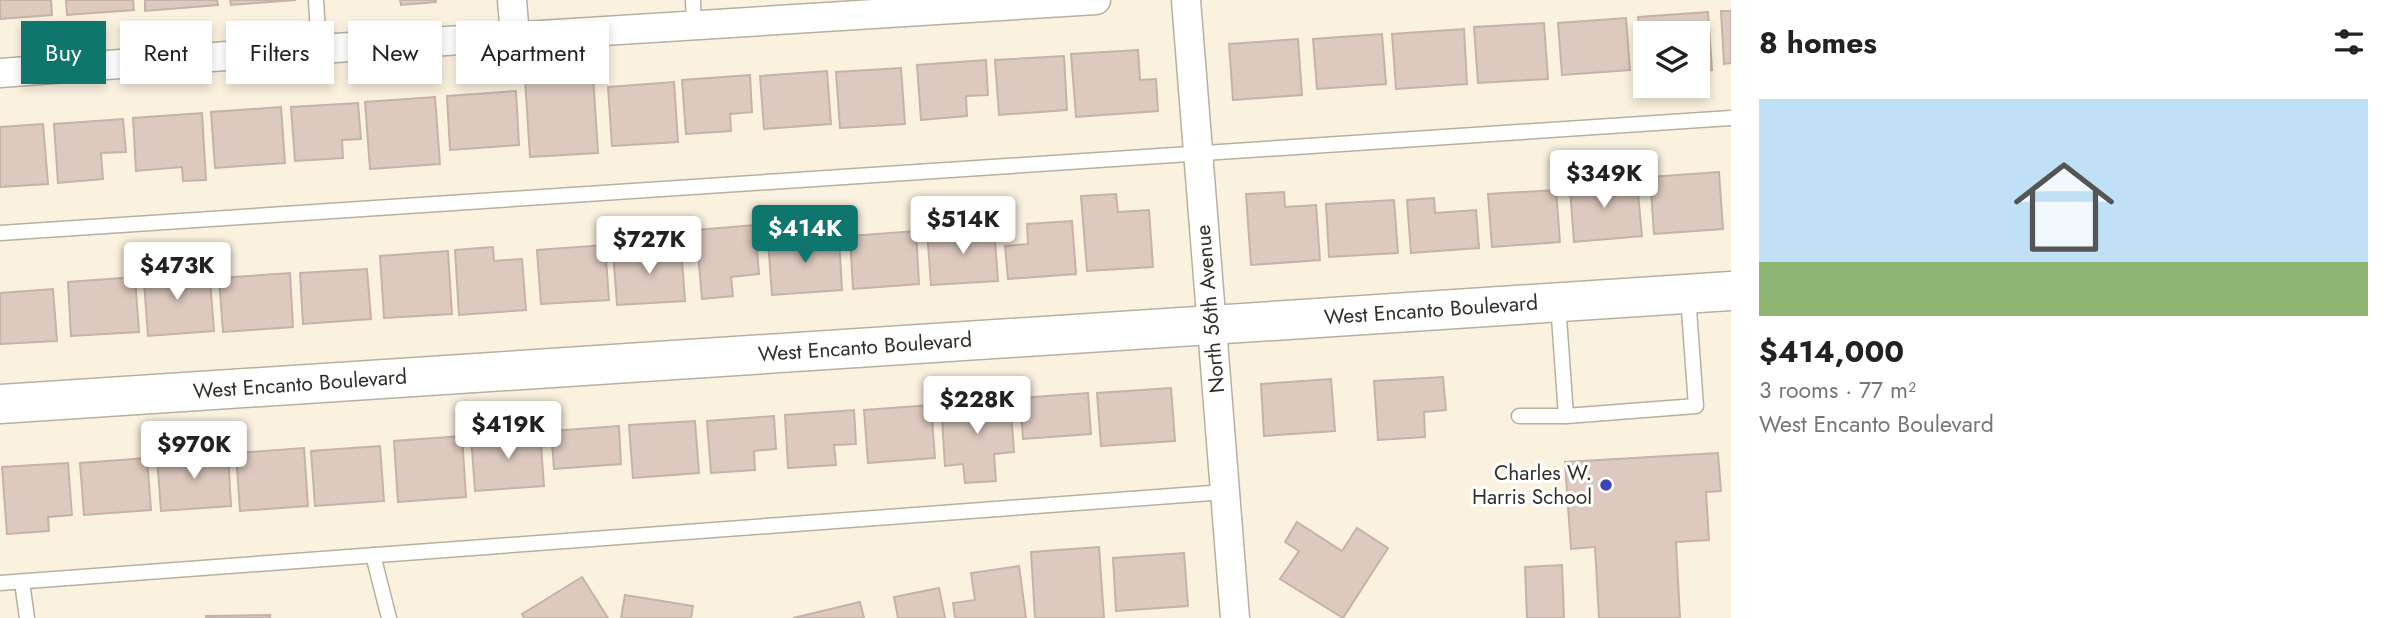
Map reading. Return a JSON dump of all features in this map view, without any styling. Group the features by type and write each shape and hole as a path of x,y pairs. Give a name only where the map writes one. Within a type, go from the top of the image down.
{"street":[{"path":"512,0 514,21"},
{"path":"609,24 693,13 1096,0"},
{"name":"North 56th Avenue","path":"1185,0 1235,618"},
{"path":"334,48 456,41"},
{"path":"0,73 226,56"},
{"name":"West Encanto Boulevard","path":"0,404 1731,291"}],"lane":[{"path":"316,0 317,21"},
{"path":"0,233 1731,118"},
{"path":"1519,416 1566,416 1696,406 1688,294"},
{"path":"1558,302 1566,416"},
{"path":"0,583 1225,492"},
{"path":"373,555 389,618"},
{"path":"22,582 27,618"}],"building":[{"path":"0,0 51,0 52,15 0,19"},
{"path":"66,0 133,0 134,10 67,15"},
{"path":"145,0 217,0 218,5 145,11"},
{"path":"230,0 296,0 231,5"},
{"path":"400,0 436,0 436,2 401,5"},
{"path":"1721,11 1731,11 1731,63 1724,64"},
{"path":"1708,12 1709,21 1638,21 1638,17"},
{"path":"1626,18 1630,70 1562,75 1558,23"},
{"path":"1544,23 1548,79 1478,83 1474,27"},
{"path":"1464,29 1467,84 1396,89 1392,34"},
{"path":"1382,34 1386,84 1317,89 1313,39"},
{"path":"1298,39 1302,95 1233,100 1229,44"},
{"path":"1138,50 1140,80 1156,79 1158,111 1076,117 1071,54"},
{"path":"1064,56 1067,110 999,115 995,60"},
{"path":"986,60 988,95 966,96 967,116 921,120 917,65"},
{"path":"901,68 905,124 840,128 836,72"},
{"path":"827,71 831,124 764,129 760,76"},
{"path":"750,75 752,112 730,114 731,131 686,134 682,80"},
{"path":"674,82 678,142 612,146 608,87"},
{"path":"525,84 594,84 598,153 530,157"},
{"path":"516,91 519,145 450,150 447,96"},
{"path":"435,97 440,164 370,169 365,102"},
{"path":"358,103 361,139 342,140 343,158 295,161 291,107"},
{"path":"281,107 285,163 215,168 211,112"},
{"path":"202,113 206,180 183,181 182,167 136,171 133,118"},
{"path":"123,119 126,152 101,153 103,179 58,183 54,124"},
{"path":"43,124 48,184 0,187 0,127"},
{"path":"1719,172 1723,229 1654,234 1650,177"},
{"path":"1593,173 1594,187 1637,183 1642,236 1574,242 1569,175"},
{"path":"1556,190 1560,242 1492,247 1488,194"},
{"path":"1284,192 1285,207 1316,205 1320,260 1251,265 1246,194"},
{"path":"1116,194 1118,212 1149,210 1153,267 1087,271 1081,196"},
{"path":"1434,198 1435,213 1476,210 1479,248 1411,253 1407,200"},
{"path":"1394,200 1398,253 1329,257 1326,204"},
{"path":"1072,221 1076,274 1008,279 1005,246 1028,244 1027,224"},
{"path":"755,225 759,274 731,277 733,296 702,299 696,230"},
{"path":"994,227 998,281 931,285 927,231"},
{"path":"916,231 919,284 853,289 850,236"},
{"path":"839,236 842,290 772,295 768,241"},
{"path":"605,245 609,300 541,304 537,250"},
{"path":"493,247 494,261 522,259 526,310 459,315 455,250"},
{"path":"681,247 685,301 617,305 613,251"},
{"path":"448,251 452,314 384,318 380,256"},
{"path":"187,266 188,281 210,280 214,331 148,336 143,269"},
{"path":"367,269 371,319 303,324 300,273"},
{"path":"290,273 293,327 223,332 219,278"},
{"path":"135,277 139,332 71,336 68,282"},
{"path":"53,289 57,341 0,344 0,293"},
{"path":"1443,377 1446,410 1424,412 1425,437 1378,440 1374,381"},
{"path":"1331,379 1335,431 1264,436 1261,384"},
{"path":"1171,388 1175,441 1101,446 1097,393"},
{"path":"1088,393 1091,434 1023,439 1020,398"},
{"path":"1010,398 1014,452 994,454 996,481 965,483 963,464 945,466 941,403"},
{"path":"931,405 935,458 868,463 864,410"},
{"path":"854,410 856,444 834,445 836,465 788,468 785,415"},
{"path":"774,416 776,449 754,451 755,470 711,473 707,421"},
{"path":"695,421 699,473 633,478 629,425"},
{"path":"619,426 621,464 554,469 551,431"},
{"path":"540,431 544,486 475,491 471,436"},
{"path":"462,436 466,497 398,502 394,441"},
{"path":"380,446 384,501 315,506 311,451"},
{"path":"304,448 308,506 240,511 236,453"},
{"path":"228,452 231,506 161,511 157,457"},
{"path":"1718,453 1721,491 1706,492 1709,540 1676,542 1680,618 1599,618 1595,547 1571,549 1565,462"},
{"path":"147,458 151,510 84,515 80,463"},
{"path":"68,463 72,515 48,517 49,531 7,534 2,467"},
{"path":"1297,522 1342,551 1357,528 1388,548 1343,618 1280,579 1299,551 1285,542"},
{"path":"1099,547 1104,618 1035,618 1031,552"},
{"path":"1184,553 1188,606 1116,611 1113,558"},
{"path":"1562,565 1564,618 1527,618 1525,567"},
{"path":"1019,566 1026,618 955,618 953,603 975,600 971,573"},
{"path":"582,577 608,618 524,618 522,614"},
{"path":"939,588 945,618 898,618 894,597"},
{"path":"625,595 693,606 691,618 621,618"},
{"path":"860,602 864,618 793,618"},
{"path":"270,615 270,618 206,618 206,616"}],"place":[{"name":"Charles W. Harris School","path":"1606,485"}]}
